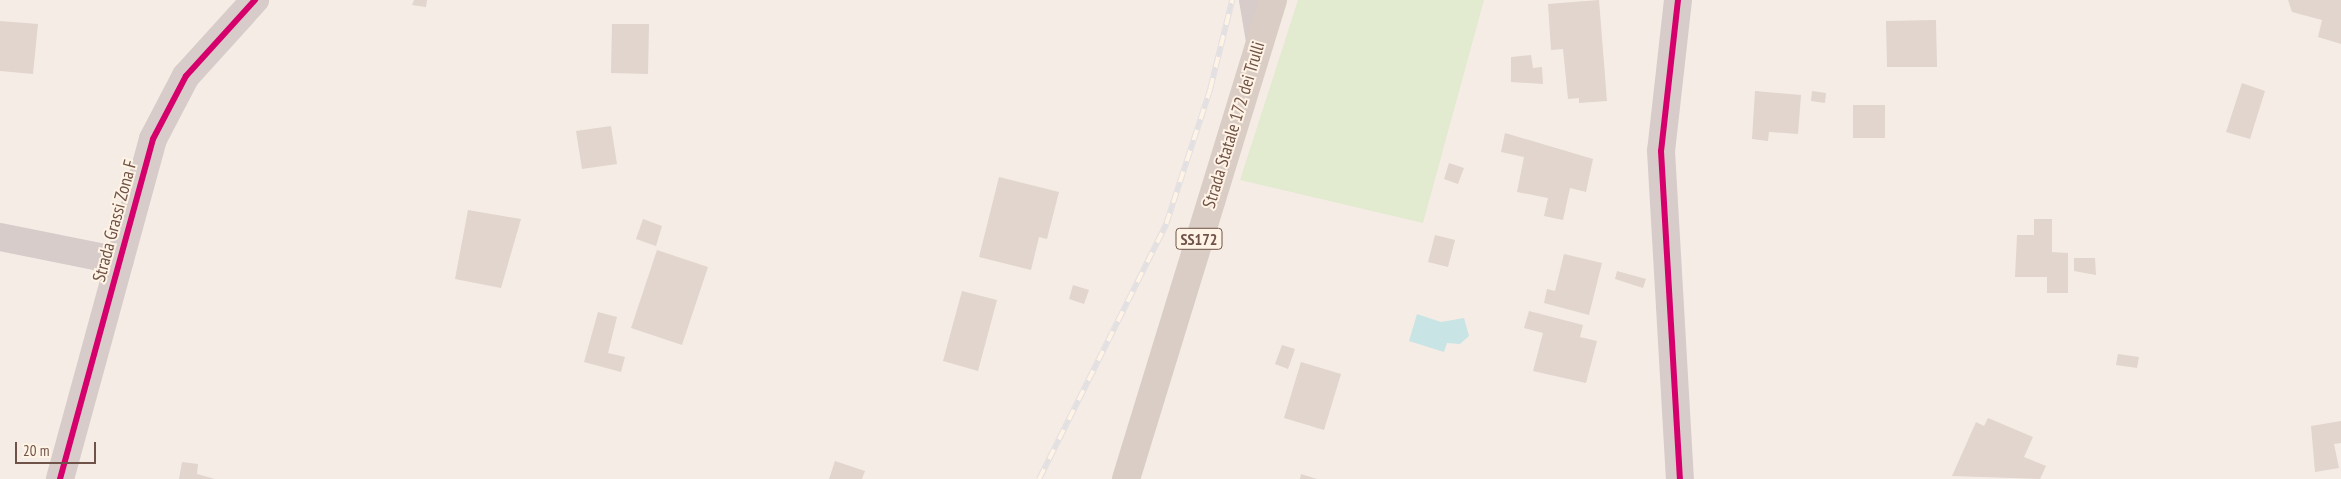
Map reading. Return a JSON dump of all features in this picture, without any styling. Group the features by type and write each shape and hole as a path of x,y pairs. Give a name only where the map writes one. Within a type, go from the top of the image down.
{"main road":[{"name":"Strada Statale 172 dei Trulli","path":"1126,479 1273,0"}],"street":[{"name":"Strada Grassi Zona F","path":"60,479 153,139 186,76 255,0"},
{"path":"1253,0 1260,41"},
{"path":"1678,0 1661,151 1680,479"},
{"path":"0,237 120,261"}],"green space":[{"path":"1298,0 1484,0 1423,223 1240,180"}],"water":[{"path":"1417,314 1441,322 1464,318 1469,336 1460,344 1447,343 1444,352 1409,341"}],"building":[{"path":"414,0 427,0 426,7 412,5"},
{"path":"1599,0 1607,101 1579,103 1579,98 1568,99 1563,49 1551,50 1548,4"},
{"path":"2288,0 2341,0 2341,44 2318,37 2322,20 2292,12"},
{"path":"1936,20 1937,67 1887,67 1886,21"},
{"path":"0,21 38,24 33,74 0,71"},
{"path":"612,24 649,24 648,74 611,73"},
{"path":"1531,55 1533,68 1542,67 1543,84 1511,82 1511,57"},
{"path":"2242,83 2265,91 2250,139 2226,132"},
{"path":"1755,91 1801,95 1798,134 1769,132 1768,141 1752,139"},
{"path":"1812,91 1826,93 1825,103 1811,101"},
{"path":"1853,105 1885,105 1885,138 1853,138"},
{"path":"611,126 617,164 582,169 576,131"},
{"path":"1505,133 1593,159 1586,192 1570,188 1563,220 1544,216 1548,198 1517,192 1524,157 1501,152"},
{"path":"1449,163 1464,168 1458,184 1444,179"},
{"path":"999,177 1059,192 1047,239 1039,237 1031,270 979,257"},
{"path":"468,210 521,219 501,288 455,279"},
{"path":"643,219 662,226 656,246 636,239"},
{"path":"2034,219 2052,219 2052,252 2068,253 2068,293 2047,293 2047,277 2015,277 2017,235 2034,235"},
{"path":"1435,235 1455,240 1448,267 1428,262"},
{"path":"657,250 708,267 682,345 631,328"},
{"path":"1564,254 1602,263 1589,315 1544,303 1547,289 1555,291"},
{"path":"2074,258 2095,258 2096,275 2074,271"},
{"path":"1617,271 1646,279 1643,288 1615,279"},
{"path":"1073,285 1089,290 1084,304 1069,299"},
{"path":"962,291 997,300 978,371 943,361"},
{"path":"1529,311 1583,325 1580,337 1597,341 1586,383 1533,371 1543,333 1524,328"},
{"path":"598,312 617,317 608,353 625,357 621,372 584,362"},
{"path":"1282,345 1295,349 1288,369 1275,364"},
{"path":"2118,354 2139,357 2137,368 2116,365"},
{"path":"1301,362 1341,374 1324,430 1284,418"},
{"path":"1988,418 2033,437 2024,457 2046,466 2040,479 1952,476 1976,422 1984,426"},
{"path":"2341,421 2341,443 2334,444 2339,468 2315,472 2311,426"},
{"path":"835,461 865,471 862,479 829,479"},
{"path":"182,462 198,464 197,474 215,479 179,479"},
{"path":"1301,474 1317,479 1300,479"}],"railway":[{"path":"1039,479 1166,224 1210,89 1232,0"}],"cycle path":[{"path":"60,479 153,139 186,76 255,0"},
{"path":"1678,0 1661,151 1680,479"}]}
